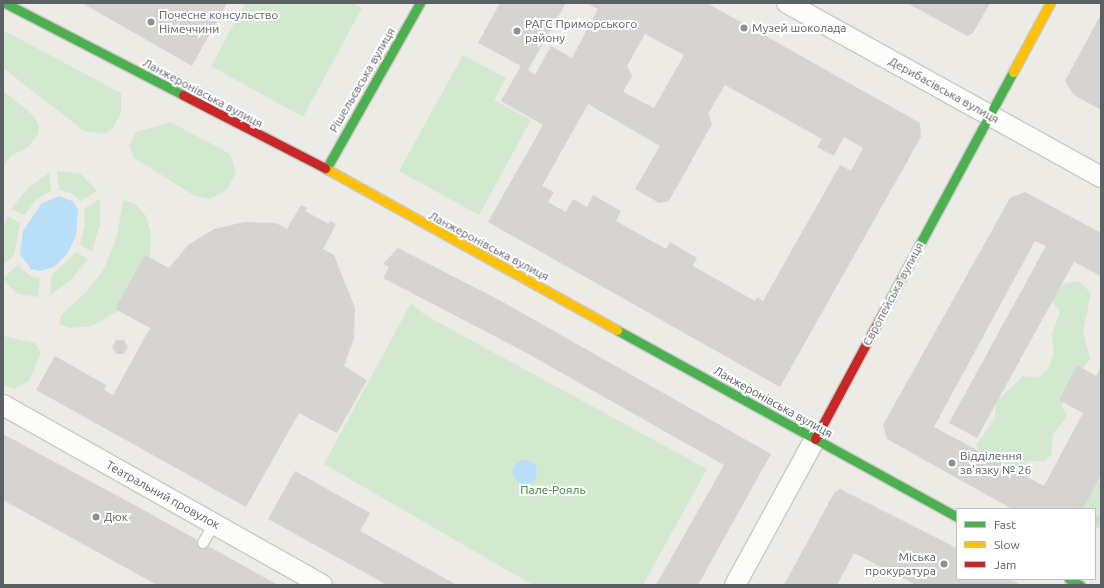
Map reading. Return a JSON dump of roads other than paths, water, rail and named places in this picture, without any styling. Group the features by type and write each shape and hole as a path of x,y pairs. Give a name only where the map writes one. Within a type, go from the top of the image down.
{"street":[{"name":"Ланжеронівська вулиця","path":"5,3 326,169 956,516"},
{"name":"Рішельєвська вулиця","path":"326,169 420,3"},
{"name":"Дерибасівська вулиця","path":"787,3 1101,177"},
{"name":"Європейська вулиця","path":"735,585 1050,3"},
{"name":"Театральний провулок","path":"3,405 322,585"},
{"path":"1071,580 1080,585"}],"lane":[{"path":"203,543 214,524"}],"water":[{"path":"59,196 72,201 78,209 76,236 67,254 54,267 40,271 31,269 20,254 23,231 41,204"},
{"path":"525,460 534,463 537,472 534,481 525,484 516,481 513,472 516,463"}],"place":[{"name":"Почесне консульство Німеччини","path":"151,22"},
{"name":"Музей шоколада","path":"744,28"},
{"name":"РАГС Приморського району","path":"517,31"},
{"name":"Відділення зв'язку № 26","path":"952,463"},
{"name":"Дюк","path":"96,517"},
{"name":"Міська прокуратура","path":"944,564"}],"park label":[{"name":"Пале-Рояль","path":"553,490"}]}
